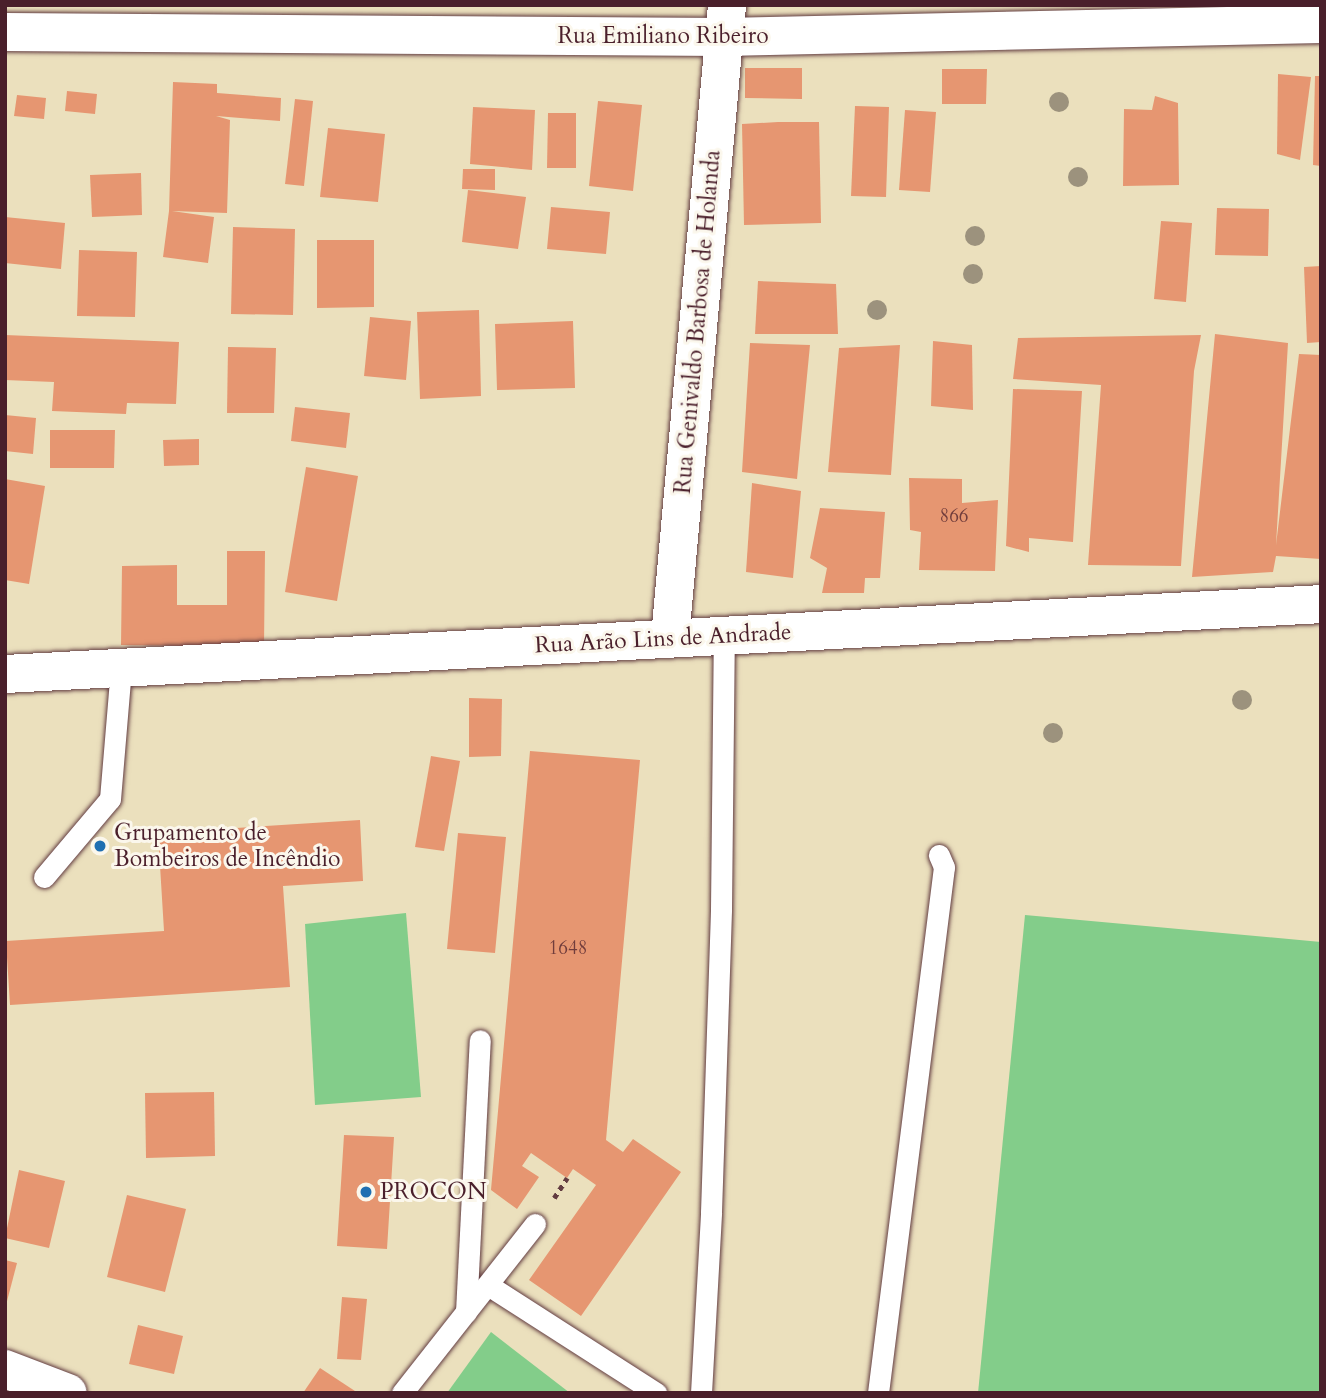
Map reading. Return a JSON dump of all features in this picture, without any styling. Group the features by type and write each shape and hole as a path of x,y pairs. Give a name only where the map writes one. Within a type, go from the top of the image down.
{"main road":[{"name":"Rua Emiliano Ribeiro","path":"5,32 725,21 1321,24"},
{"name":"Rua Genivaldo Barbosa de Holanda","path":"670,638 725,21"},
{"name":"Rua Arão Lins de Andrade","path":"5,674 1321,604"},
{"path":"5,1369 68,1393"}],"lane":[{"path":"701,1393 721,909 724,637"},
{"path":"44,877 110,799 121,668"},
{"path":"878,1393 944,867 939,855"},
{"path":"466,1312 480,1040"},
{"path":"402,1393 535,1224"},
{"path":"488,1285 656,1393"}],"green space":[{"path":"406,913 421,1097 315,1105 305,924"},
{"path":"1025,915 1321,942 1321,1393 978,1393"},
{"path":"491,1332 570,1393 447,1393"}],"building":[{"path":"745,68 802,68 802,99 745,98"},
{"path":"942,69 987,69 986,104 942,104"},
{"path":"1278,74 1311,77 1300,160 1277,154"},
{"path":"1315,76 1321,76 1321,166 1313,165"},
{"path":"173,82 217,84 217,93 281,98 280,121 216,116 230,120 227,213 172,211 214,217 208,263 163,257 169,211"},
{"path":"67,91 97,94 95,114 65,111"},
{"path":"17,95 46,98 44,119 14,116"},
{"path":"1155,96 1178,103 1179,185 1123,186 1124,109 1152,110"},
{"path":"295,99 313,101 304,186 285,184"},
{"path":"598,101 642,105 633,191 589,186"},
{"path":"855,106 889,107 886,197 851,196"},
{"path":"473,107 535,110 532,170 470,164"},
{"path":"905,110 936,112 930,192 899,190"},
{"path":"548,113 576,113 576,168 547,168"},
{"path":"819,122 821,223 744,225 742,124"},
{"path":"328,128 385,134 378,202 320,197"},
{"path":"463,169 495,169 495,190 462,189"},
{"path":"141,173 142,215 92,217 90,175"},
{"path":"468,190 526,197 518,249 462,242"},
{"path":"551,207 610,212 606,254 547,249"},
{"path":"1217,208 1269,209 1268,256 1215,255"},
{"path":"5,217 65,223 61,269 5,263"},
{"path":"1161,221 1192,223 1186,302 1154,299"},
{"path":"233,227 295,229 293,315 231,314"},
{"path":"317,240 374,240 374,307 317,308"},
{"path":"79,250 137,252 135,317 77,316"},
{"path":"1321,266 1321,342 1307,343 1304,267"},
{"path":"758,281 836,284 838,334 755,334"},
{"path":"479,310 481,396 420,399 417,312"},
{"path":"370,317 411,321 406,380 364,376"},
{"path":"573,321 575,388 497,390 495,324"},
{"path":"1215,334 1288,343 1276,545 1299,354 1321,355 1321,559 1276,556 1273,572 1192,577"},
{"path":"5,335 179,342 176,404 127,403 126,414 52,411 54,382 5,380"},
{"path":"1201,335 1194,371 1181,566 1088,565 1101,385 1013,379 1018,338"},
{"path":"933,341 972,345 973,410 931,406"},
{"path":"750,343 810,345 797,479 742,472"},
{"path":"900,345 891,475 828,472 839,348"},
{"path":"228,347 276,348 274,413 227,413"},
{"path":"1013,389 1082,391 1073,542 1029,538 1029,552 1006,546"},
{"path":"295,407 350,413 346,448 291,441"},
{"path":"5,415 36,418 33,454 5,451"},
{"path":"50,430 115,430 114,468 50,468"},
{"path":"199,439 199,465 164,466 163,440"},
{"path":"306,467 358,476 337,601 285,592"},
{"path":"909,478 962,479 962,503 998,500 995,571 919,570 921,532 910,530"},
{"path":"5,479 45,486 29,584 5,580"},
{"path":"752,483 801,491 793,578 746,572"},
{"path":"820,508 885,512 880,578 865,578 864,593 822,593 827,568 810,558"},
{"path":"227,551 265,551 264,647 121,645 122,566 177,565 177,605 227,605"},
{"path":"469,698 502,699 501,756 469,757"},
{"path":"530,751 640,760 606,1140 623,1152 633,1139 681,1172 581,1316 529,1280 596,1185 573,1169 567,1178 531,1153 522,1166 539,1177 517,1209 491,1190"},
{"path":"431,756 460,761 444,851 415,847"},
{"path":"360,820 363,881 283,886 290,987 10,1005 6,941 164,931 158,833"},
{"path":"458,833 506,837 495,953 447,949"},
{"path":"214,1092 215,1156 146,1158 145,1093"},
{"name":"PROCON","path":"344,1135 394,1137 387,1249 337,1246"},
{"path":"19,1170 65,1181 49,1248 5,1238"},
{"path":"127,1195 186,1209 165,1292 107,1277"},
{"path":"5,1260 17,1263 6,1305 5,1305"},
{"path":"342,1297 367,1299 361,1360 337,1359"},
{"path":"138,1325 183,1336 174,1374 129,1364"},
{"path":"320,1368 358,1393 303,1393"}],"place":[{"name":"Grupamento de Bombeiros de Incêndio","path":"100,846"},
{"name":"PROCON","path":"366,1192"}]}
